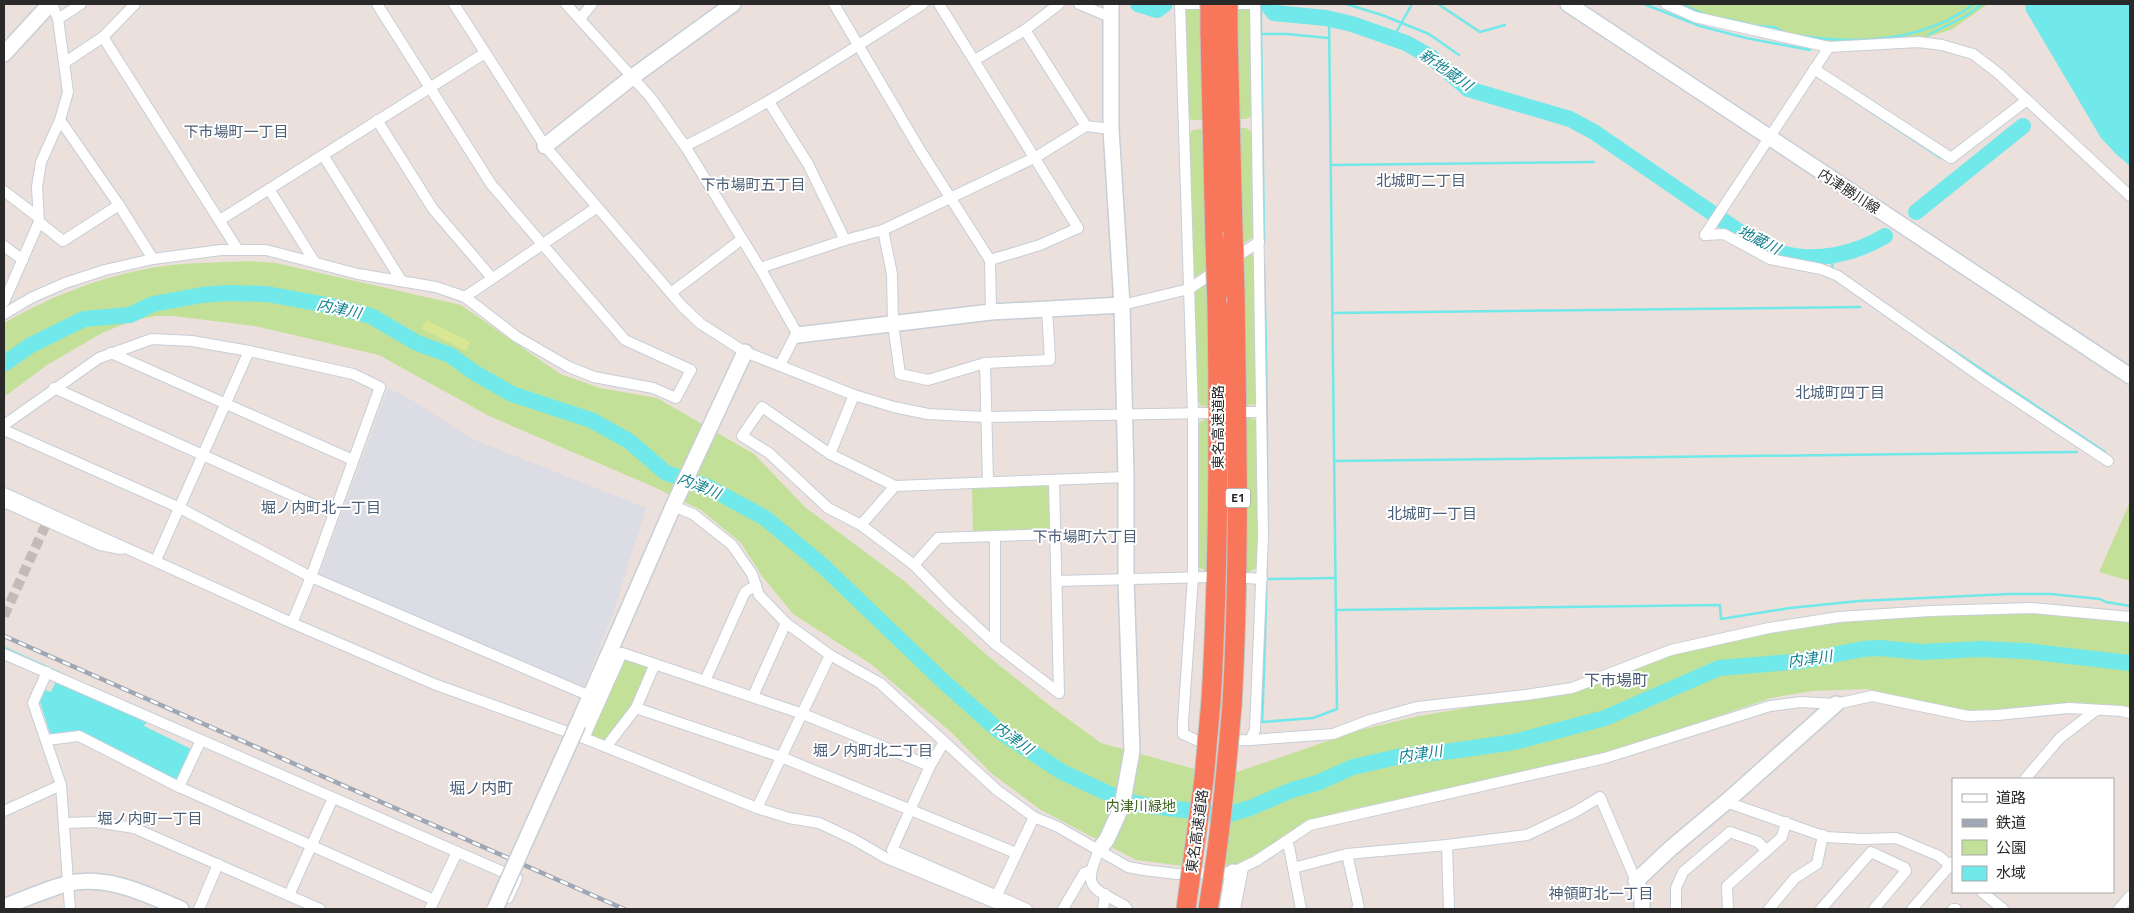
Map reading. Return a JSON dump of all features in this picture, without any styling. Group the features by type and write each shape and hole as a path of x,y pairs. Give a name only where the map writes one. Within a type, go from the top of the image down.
{"highway":[{"name":"東名高速道路","path":"1208,909 1216,863 1226,780 1232,705 1238,528 1233,232 1219,33 1210,4"},
{"name":"東名高速道路","path":"1186,909 1204,779 1216,620 1218,524 1215,241 1219,33 1228,4"}],"street":[{"path":"4,54 51,4 58,19 68,92 60,120 41,162 36,187 39,220 4,302"},
{"path":"58,19 80,4"},
{"path":"64,63 103,37 135,4"},
{"path":"4,314 31,298 105,270 153,259 221,250 266,250 358,274 436,287 465,297 517,337 569,367 594,377 652,388 676,398 691,370 625,340 542,244 491,184 377,4"},
{"path":"454,4 545,146 596,208 701,324 745,352 854,395 894,407 928,414 986,417 1209,412"},
{"path":"566,4 650,98 685,146 760,268 796,334"},
{"path":"580,19 592,4"},
{"path":"545,146 631,78 733,4"},
{"path":"834,4 950,198 990,260 991,312"},
{"path":"685,146 769,102 923,4"},
{"path":"939,4 1036,157 1078,228 1040,245 990,260"},
{"path":"975,60 1025,30 1059,4"},
{"path":"1079,4 1111,11 1111,129 1122,305 1125,414 1126,580 1131,761 1122,806 1090,870 1091,881 1097,890 1127,909"},
{"path":"1180,4 1193,413 1193,577 1183,734 1198,741 1250,740 1333,734 1370,720 1417,707 1572,688 1671,650 1769,628 1839,618 1930,611 2031,608 2130,617"},
{"path":"1184,4 1255,4 1262,579 1255,730 1250,740"},
{"name":"内津勝川線","path":"1568,4 2130,376"},
{"path":"1666,4 1695,17 1828,47 1918,42 1972,54 1998,73 2130,196"},
{"path":"1025,30 1086,126"},
{"path":"103,37 238,250"},
{"path":"1828,47 1705,234 1724,234 1770,260 1822,269 1838,276 1984,379 2108,461"},
{"path":"220,220 485,52"},
{"path":"1814,69 1951,158 2027,100"},
{"path":"769,102 808,164 845,240"},
{"path":"60,120 119,205 153,259"},
{"path":"377,120 433,209 492,278"},
{"path":"760,268 845,240 883,230 1036,157 1086,126 1111,129"},
{"path":"323,155 401,280"},
{"path":"269,189 314,261"},
{"path":"4,192 63,241 119,205"},
{"path":"465,297 596,208"},
{"path":"883,230 892,274 893,324 900,374 928,380 985,363 1050,360 1046,310"},
{"path":"671,293 742,239"},
{"path":"796,334 991,312 1122,305 1189,288 1259,242"},
{"path":"4,246 23,260"},
{"path":"780,365 796,334"},
{"path":"4,425 99,358 152,339 192,341 249,351 353,374 380,387 311,577 292,622"},
{"path":"156,560 249,351"},
{"path":"494,909 675,503 745,352"},
{"path":"111,353 353,460"},
{"path":"985,363 988,482"},
{"path":"54,388 334,514"},
{"path":"830,454 854,395"},
{"path":"1054,480 1059,693 995,644 949,601 914,564 861,525 828,508 769,453 742,436 762,407 830,454 894,486 1126,477"},
{"path":"1245,412 1261,412"},
{"path":"4,430 180,508 311,577 590,696"},
{"path":"861,525 894,486"},
{"path":"4,493 434,684 584,738 757,808 789,818 820,823 886,858 1010,909"},
{"path":"4,502 100,545 136,551"},
{"path":"675,503 693,514 732,545 752,574 759,595 786,623 830,655 880,683 982,779 1034,817 1103,844 1128,867 1144,870 1177,874 1238,870 1310,825 1605,758 1770,706 1801,702 1836,704 1872,696 1968,716 1998,716 2069,708 2130,713"},
{"path":"914,564 938,538 1055,534"},
{"path":"995,536 995,644"},
{"path":"1057,581 1209,577"},
{"path":"1247,578 1262,579"},
{"path":"705,680 745,592 756,585"},
{"path":"752,696 786,623"},
{"path":"584,738 622,653 803,714 930,766"},
{"path":"4,654 517,878 503,909"},
{"path":"757,808 830,655"},
{"path":"606,747 636,708 655,664"},
{"path":"47,672 33,703 61,786 70,909"},
{"path":"1636,881 1671,848 1726,802 1836,704"},
{"path":"636,708 782,757 1016,853"},
{"path":"2025,778 2060,738 2094,711"},
{"path":"46,740 79,736 179,787 432,905 457,852"},
{"path":"179,787 201,740"},
{"path":"944,742 930,766 892,850 1027,909"},
{"path":"4,811 61,786"},
{"path":"1293,868 1347,854 1447,845 1527,834 1575,812 1600,797 1642,894 1642,909"},
{"path":"289,895 333,798"},
{"path":"1726,802 1823,835 1862,839 1896,838 1939,856 1952,865 1912,909"},
{"path":"997,895 1034,817"},
{"path":"64,823 96,822 134,828 320,909"},
{"path":"1728,909 1727,886 1782,838 1786,822"},
{"path":"1676,909 1676,888 1683,872 1730,832 1758,842 1766,851"},
{"path":"1769,909 1794,878 1817,864 1823,835"},
{"path":"1284,843 1289,848 1301,909"},
{"path":"1447,845 1449,909"},
{"path":"1821,909 1871,852 1905,868 1906,871 1874,909"},
{"path":"1347,854 1359,908 1357,909"},
{"path":"199,909 218,864"},
{"path":"1065,909 1084,873 1090,870"},
{"path":"1227,909 1238,870"},
{"path":"1235,909 1238,870"},
{"path":"4,907 67,884 100,883 136,890 181,909"},
{"path":"1983,893 2003,909"},
{"path":"1103,909 1106,894"},
{"path":"2119,909 2130,896"}],"shaded area":[{"path":"388,388 412,400 470,438 646,508 613,613 583,688 581,689 319,575"}],"green space":[{"path":"1672,4 1988,4 1953,29 1922,39 1850,43 1814,40 1720,20"},
{"path":"1189,8 1201,8 1203,120 1191,120 1188,115 1184,11"},
{"path":"1236,8 1251,8 1252,115 1247,119 1238,119"},
{"path":"1238,128 1246,128 1253,133 1255,236 1241,245"},
{"path":"1203,129 1207,269 1195,277 1193,276 1187,135 1193,130"},
{"path":"1251,254 1256,257 1259,398 1256,404 1245,406 1242,260"},
{"name":"内津川緑地","path":"248,261 276,263 461,305 560,374 600,388 657,398 754,454 806,508 903,580 989,657 1049,705 1101,743 1198,770 1184,866 1136,860 1041,810 991,773 952,733 871,664 793,614 762,576 741,543 701,510 654,487 489,416 379,355 255,326 173,316 155,316 132,321 102,333 47,365 4,397 4,323 40,304 78,288 117,276 168,265"},
{"path":"1207,284 1209,407 1201,406 1196,398 1193,298 1196,290"},
{"path":"426,320 470,342 466,351 422,329"},
{"path":"1210,417 1209,573 1200,568 1196,563 1197,428 1200,422"},
{"path":"1246,417 1256,420 1259,426 1258,567 1246,574"},
{"path":"1047,486 1049,488 1050,532 973,534 972,488"},
{"path":"2130,502 2130,581 2099,572"},
{"path":"2030,611 2130,621 2130,710 1967,712 1866,689 1812,691 1771,698 1604,755 1343,811 1308,822 1243,864 1223,865 1234,773 1360,730 1419,716 1524,698 1679,650 1815,624 1897,616"},
{"path":"627,659 649,668 634,703 604,741 591,736 624,660"}],"water":[{"path":"2025,4 2130,4 2130,166 2101,138 2026,11"},
{"path":"56,681 147,721 144,726 191,749 177,780 174,781 76,731 53,735 50,733 40,702 45,690 51,692"}],"waterway":[{"name":"新地蔵川","path":"1138,4 1157,10 1165,4"},
{"path":"1261,4 1261,33 1328,38"},
{"name":"新地蔵川","path":"1267,4 1274,13 1326,18 1352,24 1406,43 1431,57 1468,89 1570,119 1594,132 1753,241 1774,251 1794,256 1821,257 1861,248 1885,236"},
{"path":"1346,4 1382,15 1429,34 1459,55"},
{"path":"1393,38 1412,4"},
{"path":"1438,4 1480,32 1505,25"},
{"path":"1644,4 1700,26 1746,38 1810,50"},
{"path":"1680,4 1706,15"},
{"path":"1796,35 1842,40 1889,38 1933,26 1954,17 1974,4"},
{"path":"1928,35 1966,16 1982,4"},
{"path":"1723,18 1757,26 1774,27 1786,33"},
{"path":"1264,265 1267,494 1262,722 1313,718 1337,709 1329,19"},
{"path":"1261,33 1264,242"},
{"path":"1844,94 1941,158"},
{"name":"地蔵川","path":"1916,212 2023,126"},
{"path":"1332,165 1594,162"},
{"path":"1831,256 1833,270"},
{"name":"内津川","path":"4,364 31,345 84,319 130,315 153,304 202,295 225,293 267,294 327,305 371,316 417,343 450,355 475,373 512,394 591,420 629,441 666,473 706,486 765,518 822,565 943,681 998,730 1062,772 1118,798 1143,805 1226,815 1250,808 1292,790 1317,783 1353,767 1397,757 1514,742 1605,718 1719,668 1803,661 1863,649 1879,648 1922,652 1980,649 2026,651 2130,663"},
{"path":"1334,313 1860,307"},
{"path":"1933,337 2105,452"},
{"path":"1335,461 2077,452"},
{"path":"1268,579 1336,578"},
{"path":"1336,610 1720,605 1721,619 1790,608 1859,601 2009,594 2051,594 2100,599 2106,602 2130,606"},
{"path":"4,648 64,675"}],"tunnel":[{"path":"4,616 47,522"}],"railway":[{"path":"4,636 624,909"}],"district":[{"name":"下市場町一丁目","path":"236,132"},
{"name":"北城町二丁目","path":"1421,181"},
{"name":"下市場町五丁目","path":"753,185"},
{"name":"北城町四丁目","path":"1840,393"},
{"name":"堀ノ内町北一丁目","path":"321,508"},
{"name":"北城町一丁目","path":"1432,514"},
{"name":"下市場町六丁目","path":"1085,537"},
{"name":"下市場町","path":"1616,680"},
{"name":"堀ノ内町北二丁目","path":"873,751"},
{"name":"堀ノ内町","path":"481,788"},
{"name":"堀ノ内町一丁目","path":"150,819"},
{"name":"神領町北一丁目","path":"1601,894"}]}
